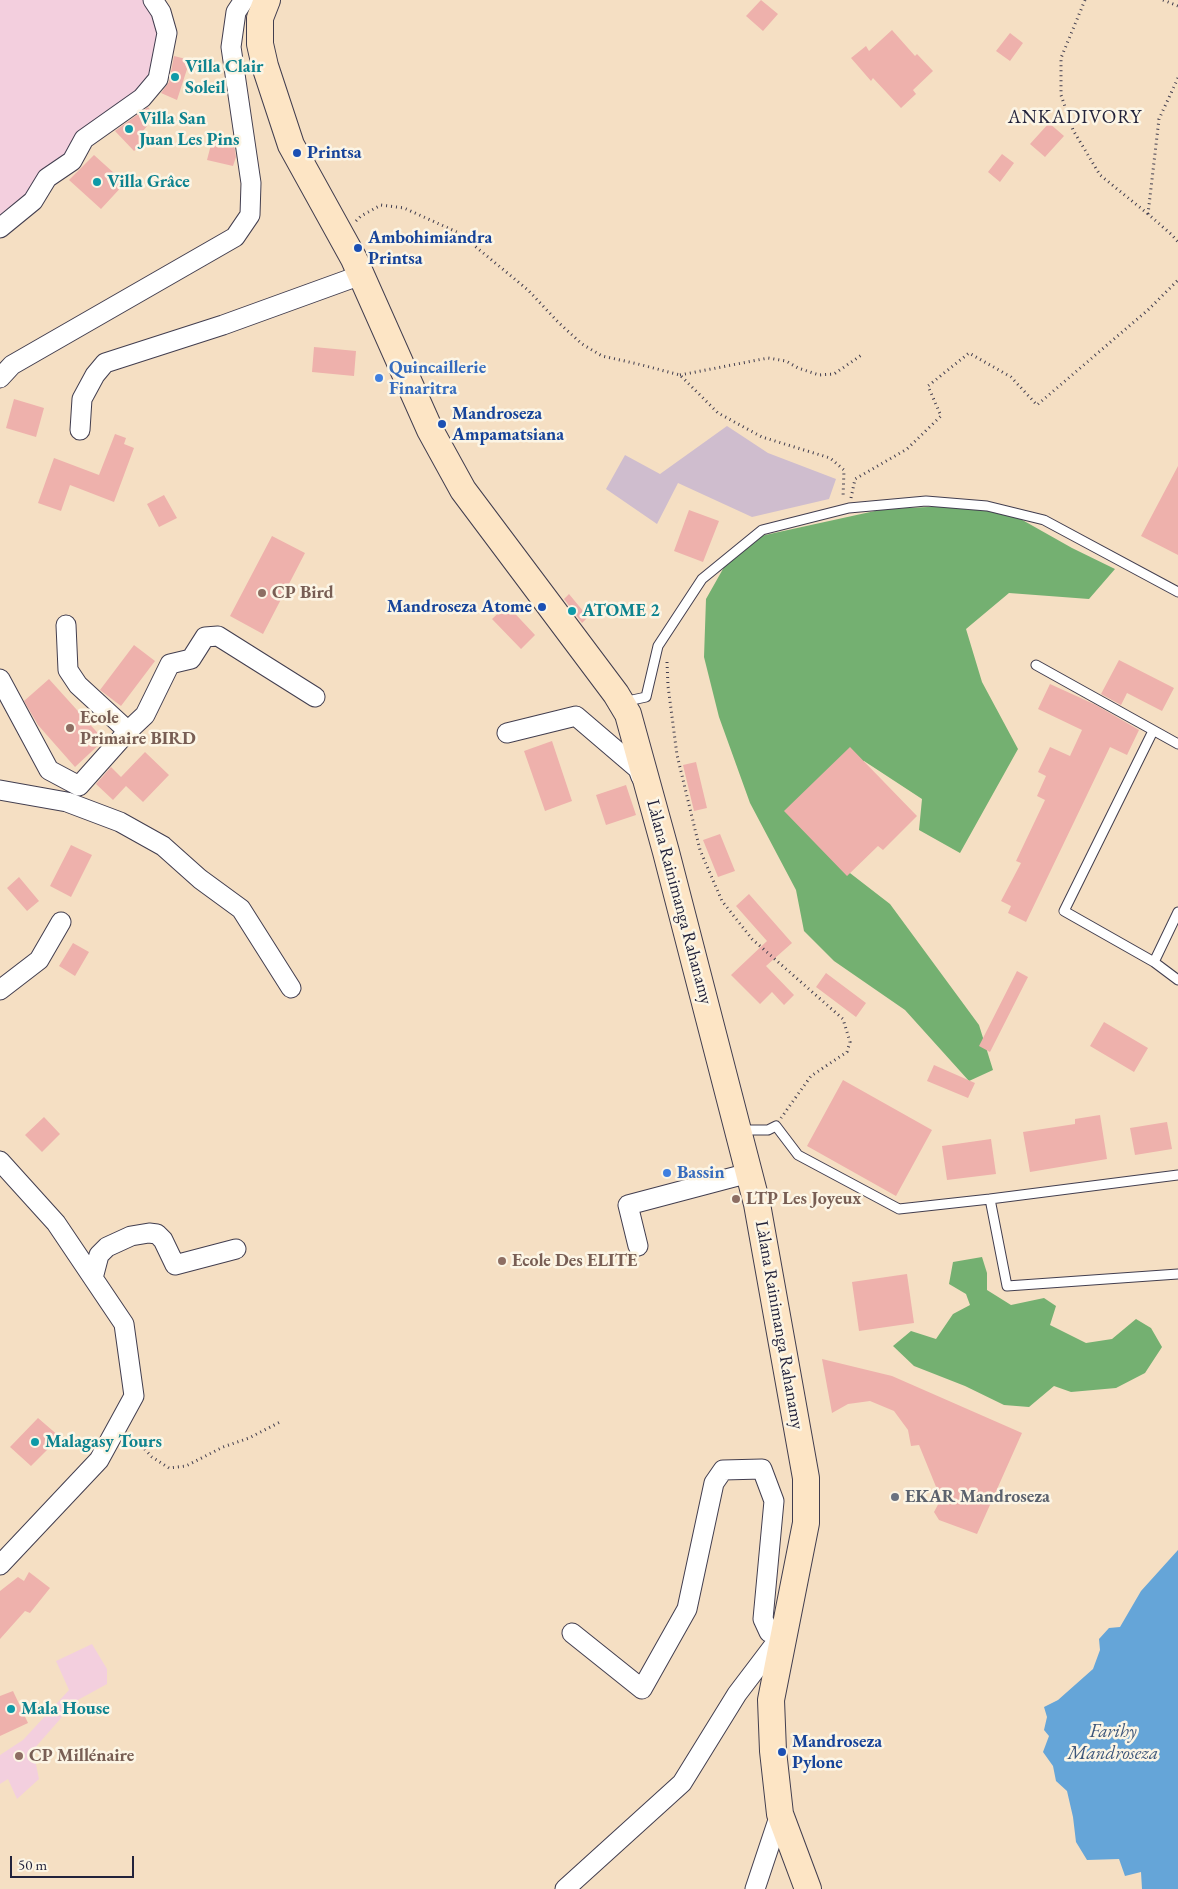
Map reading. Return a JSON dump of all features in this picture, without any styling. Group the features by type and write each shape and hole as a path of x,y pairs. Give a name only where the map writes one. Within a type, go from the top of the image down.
{"main road":[{"name":"Làlana Rainimanga Rahanamy","path":"267,0 260,18 260,44 264,66 291,145 361,275 430,430 463,490 628,714 666,852 757,1204 806,1478 806,1523 771,1700 773,1751 780,1814 808,1889"}],"street":[{"path":"0,228 33,201 47,178 72,161 84,139 142,98 158,79 167,33 161,12 153,0"},
{"path":"0,378 12,365 235,237 250,215 251,183 231,47 236,12 244,0"},
{"path":"80,430 82,400 95,375 105,363 223,325 361,275"},
{"path":"66,625 68,670 78,685 128,731"},
{"path":"0,679 49,770 79,786 128,731 145,715 170,664 191,659 205,637 218,636 315,697"},
{"path":"507,734 576,716 638,769 666,852"},
{"path":"0,790 67,802 120,822 163,846 200,879 242,909 291,988"},
{"path":"0,990 38,960 61,922"},
{"path":"0,1161 56,1223 124,1324 134,1396 99,1460 0,1565"},
{"path":"638,1246 628,1205 749,1173"},
{"path":"93,1278 99,1255 107,1248 132,1236 149,1233 157,1234 163,1240 175,1265 236,1249"},
{"path":"572,1633 642,1689 687,1609 714,1483 723,1470 762,1469 774,1501 763,1619 769,1632 784,1632"},
{"path":"566,1889 682,1783 737,1694 784,1632"},
{"path":"756,1889 780,1814"}],"lane":[{"path":"621,702 646,697 657,650 702,579 762,530 846,509 926,501 987,506 1044,520 1178,592"},
{"path":"1036,665 1178,744"},
{"path":"1153,731 1064,911 1154,962 1178,980"},
{"path":"1154,962 1178,912"},
{"path":"738,1130 768,1130 776,1126 798,1155 898,1209 1178,1174"},
{"path":"990,1199 1007,1286 1178,1274"}],"path":[{"path":"1085,0 1061,58 1061,95 1073,130 1100,175 1148,214 1178,242"},
{"path":"1163,0 1178,6"},
{"path":"1148,214 1158,119 1178,78"},
{"path":"341,235 361,216 381,205 404,208 459,233 521,284 582,344 602,356 680,375 768,358 786,361 798,368 819,375 834,374 862,354"},
{"path":"846,509 855,479 907,449 941,416 928,386 969,353 1011,377 1037,405 1148,310 1178,280"},
{"path":"680,375 718,413 762,437 830,458 844,470 846,509"},
{"path":"657,650 668,663 668,686 677,755 698,841 722,901 752,938 843,1019 850,1042 846,1052 811,1076 776,1126"},
{"path":"116,1428 138,1442 152,1457 169,1468 186,1466 282,1421"}],"shaded area":[{"path":"0,0 153,0 161,12 158,79 0,228"},
{"path":"727,426 768,453 836,479 829,499 752,517 678,483 657,524 606,489 625,455 660,474"},
{"path":"92,1644 107,1669 107,1684 76,1701 33,1750 39,1779 17,1799 8,1779 0,1784 0,1755 23,1740 69,1690 56,1661"}],"green space":[{"path":"994,504 1072,548 1115,569 1089,599 1009,593 966,629 982,682 1018,749 960,853 919,830 922,799 864,761 829,778 837,863 890,904 979,1025 993,1070 969,1081 905,1010 834,961 804,931 796,890 750,803 719,717 704,657 706,599 732,553 756,537 884,509"},
{"path":"982,1257 987,1273 987,1290 1011,1305 1044,1298 1056,1306 1050,1325 1086,1343 1112,1339 1136,1319 1151,1328 1162,1347 1145,1373 1116,1388 1071,1392 1054,1386 1029,1407 1004,1405 965,1386 914,1366 893,1346 911,1331 936,1339 953,1314 970,1305 966,1294 949,1284 953,1262"}],"water":[{"name":"Farihy Mandroseza","path":"1178,1550 1178,1889 1142,1889 1141,1872 1125,1876 1119,1859 1087,1860 1076,1842 1067,1791 1056,1781 1053,1766 1043,1752 1049,1736 1044,1730 1047,1717 1044,1707 1058,1700 1093,1669 1100,1650 1099,1639 1109,1628 1120,1627 1141,1591"}],"building":[{"path":"761,0 778,14 763,31 746,16"},
{"path":"892,30 915,56 917,54 933,71 913,90 916,94 901,108 873,78 871,81 851,58 866,46 869,51"},
{"path":"1010,33 1023,43 1010,61 996,51"},
{"name":"Villa Clair Soleil","path":"174,56 190,60 177,100 161,93 169,82"},
{"name":"Villa San Juan Les Pins","path":"148,107 153,114 145,123 148,125 142,132 148,139 134,151 115,131"},
{"path":"1049,123 1064,136 1045,157 1030,144"},
{"path":"214,133 233,138 236,157 233,166 207,160"},
{"path":"1002,154 1014,163 1000,182 988,172"},
{"name":"Villa Grâce","path":"94,155 125,183 101,209 69,180"},
{"path":"314,347 356,351 354,376 312,372"},
{"path":"14,399 44,408 36,437 6,428"},
{"path":"115,434 126,438 124,444 134,448 114,502 70,485 61,511 38,503 54,458 99,475"},
{"path":"1178,466 1178,555 1141,536"},
{"path":"164,495 177,518 159,527 147,504"},
{"path":"689,510 719,521 703,562 674,551"},
{"path":"272,536 305,553 263,634 230,616"},
{"path":"569,594 588,617 582,623 564,599"},
{"path":"507,605 535,635 521,649 492,619"},
{"path":"134,645 155,661 121,706 100,690"},
{"path":"1119,660 1174,688 1162,711 1127,693 1121,705 1101,694"},
{"path":"49,679 104,740 75,767 38,725 24,701"},
{"path":"1050,684 1096,705 1139,730 1127,755 1110,747 1026,922 1008,913 1011,906 1001,901 1021,863 1016,861 1045,800 1037,796 1046,776 1038,772 1050,747 1070,756 1082,730 1038,709"},
{"path":"552,741 572,801 545,811 524,751"},
{"path":"850,747 917,816 883,850 878,846 847,876 784,811"},
{"path":"145,752 169,775 143,802 126,786 113,800 96,784 111,767 121,777"},
{"path":"696,762 707,808 694,811 683,765"},
{"path":"626,785 636,815 606,825 596,795"},
{"path":"720,834 735,871 718,877 703,840"},
{"path":"71,845 92,855 71,897 50,886"},
{"path":"19,877 39,901 27,911 7,888"},
{"path":"749,894 792,943 766,966 794,995 784,1005 772,992 760,1004 731,975 767,941 736,906"},
{"path":"73,943 89,952 75,976 59,966"},
{"path":"1017,971 1028,977 990,1052 979,1046"},
{"path":"826,973 866,1003 856,1017 816,987"},
{"path":"1104,1022 1148,1048 1134,1072 1090,1046"},
{"path":"934,1065 975,1083 968,1098 927,1081"},
{"path":"843,1080 932,1130 896,1196 807,1146"},
{"path":"1100,1115 1107,1159 1030,1172 1023,1132 1075,1124 1075,1119"},
{"path":"44,1117 60,1134 42,1152 25,1135"},
{"path":"1167,1122 1172,1149 1135,1155 1130,1128"},
{"path":"991,1139 996,1174 947,1180 942,1146"},
{"path":"907,1274 914,1323 859,1331 852,1282"},
{"path":"822,1359 892,1376 1022,1433 977,1534 939,1520 934,1512 941,1499 919,1445 911,1446 908,1430 894,1411 870,1401 848,1404 832,1413"},
{"name":"Malagasy Tours","path":"38,1418 60,1437 31,1466 10,1447"},
{"path":"29,1572 50,1588 30,1613 25,1611 0,1639 0,1591 18,1577 24,1581"},
{"name":"Mala House","path":"13,1691 28,1723 0,1736 0,1696"}],"place":[{"name":"Villa Clair Soleil","path":"175,77"},
{"name":"Villa San Juan Les Pins","path":"129,129"},
{"name":"Printsa","path":"297,153"},
{"name":"Villa Grâce","path":"97,182"},
{"name":"Ambohimiandra Printsa","path":"358,248"},
{"name":"Quincaillerie Finaritra","path":"379,378"},
{"name":"Mandroseza Ampamatsiana","path":"442,424"},
{"name":"CP Bird","path":"262,593"},
{"name":"Mandroseza Atome","path":"542,607"},
{"name":"ATOME 2","path":"572,611"},
{"name":"Ecole Primaire BIRD","path":"70,728"},
{"name":"Bassin","path":"667,1173"},
{"name":"LTP Les Joyeux","path":"736,1199"},
{"name":"Ecole Des ELITE","path":"502,1261"},
{"name":"Malagasy Tours","path":"35,1442"},
{"name":"EKAR Mandroseza","path":"895,1497"},
{"name":"Mala House","path":"11,1709"},
{"name":"Mandroseza Pylone","path":"782,1752"},
{"name":"CP Millénaire","path":"19,1756"}],"district":[{"name":"ANKADIVORY","path":"1075,118"}]}
